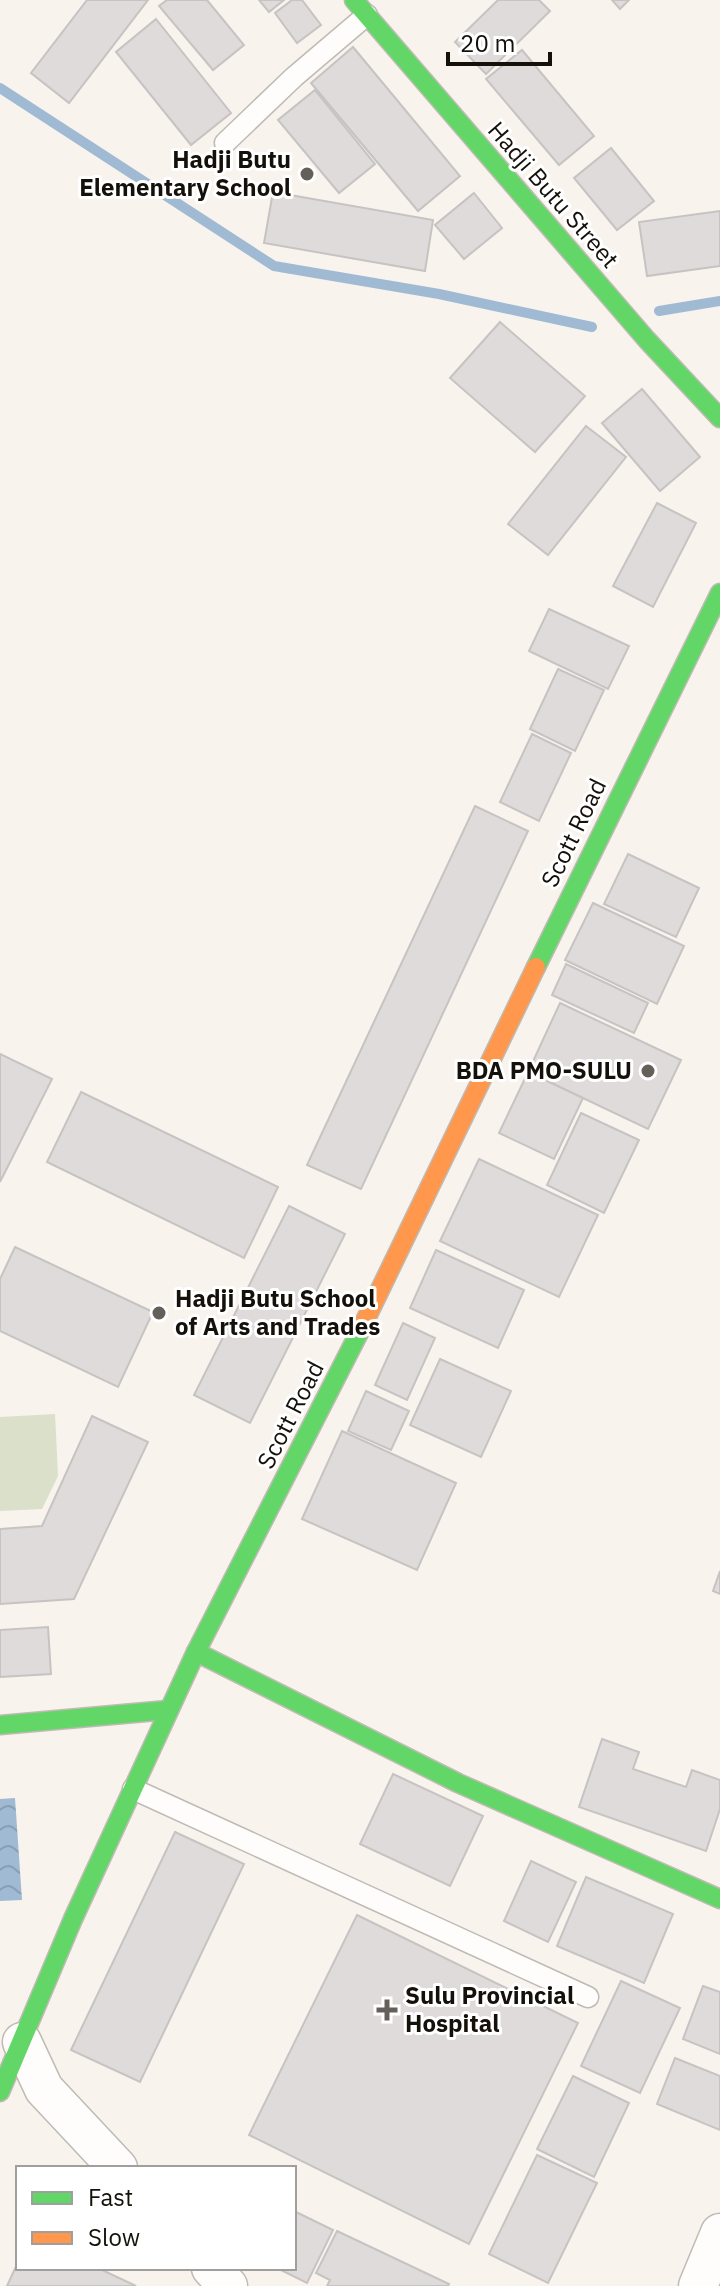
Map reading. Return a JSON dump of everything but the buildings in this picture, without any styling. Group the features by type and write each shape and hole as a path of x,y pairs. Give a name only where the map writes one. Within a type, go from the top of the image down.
{"street":[{"name":"Hadji Butu Street","path":"361,8 647,340 720,418"},
{"name":"Scott Road","path":"0,2092 73,1919 168,1710 351,1350 642,747 720,593"},
{"path":"196,1652 458,1783 720,1899"},
{"path":"0,1725 168,1710"},
{"path":"22,2042 44,2089 116,2166"},
{"path":"698,2286 720,2233"},
{"path":"213,2270 228,2286"}],"lane":[{"path":"225,143 361,8"},
{"path":"133,1789 588,1997"}],"green space":[{"path":"55,1414 58,1476 42,1509 0,1511 0,1417"}],"water":[{"path":"15,1798 22,1900 0,1901 0,1799"}],"waterway":[{"path":"0,88 274,266 439,294 592,327"},
{"path":"659,311 720,301"}],"traffic: fast":[{"path":"354,0 647,340 720,418"},
{"path":"536,967 720,593"},
{"path":"0,2092 73,1919 196,1652 362,1327"},
{"path":"196,1652 458,1783 720,1899"},
{"path":"0,1725 168,1710"}],"traffic: slow":[{"path":"362,1327 536,967"}],"place":[{"name":"Hadji Butu Elementary School","path":"307,174"},
{"name":"BDA PMO-SULU","path":"648,1071"},
{"name":"Hadji Butu School of Arts and Trades","path":"159,1313"},
{"name":"Sulu Provincial Hospital","path":"387,2010"}]}
